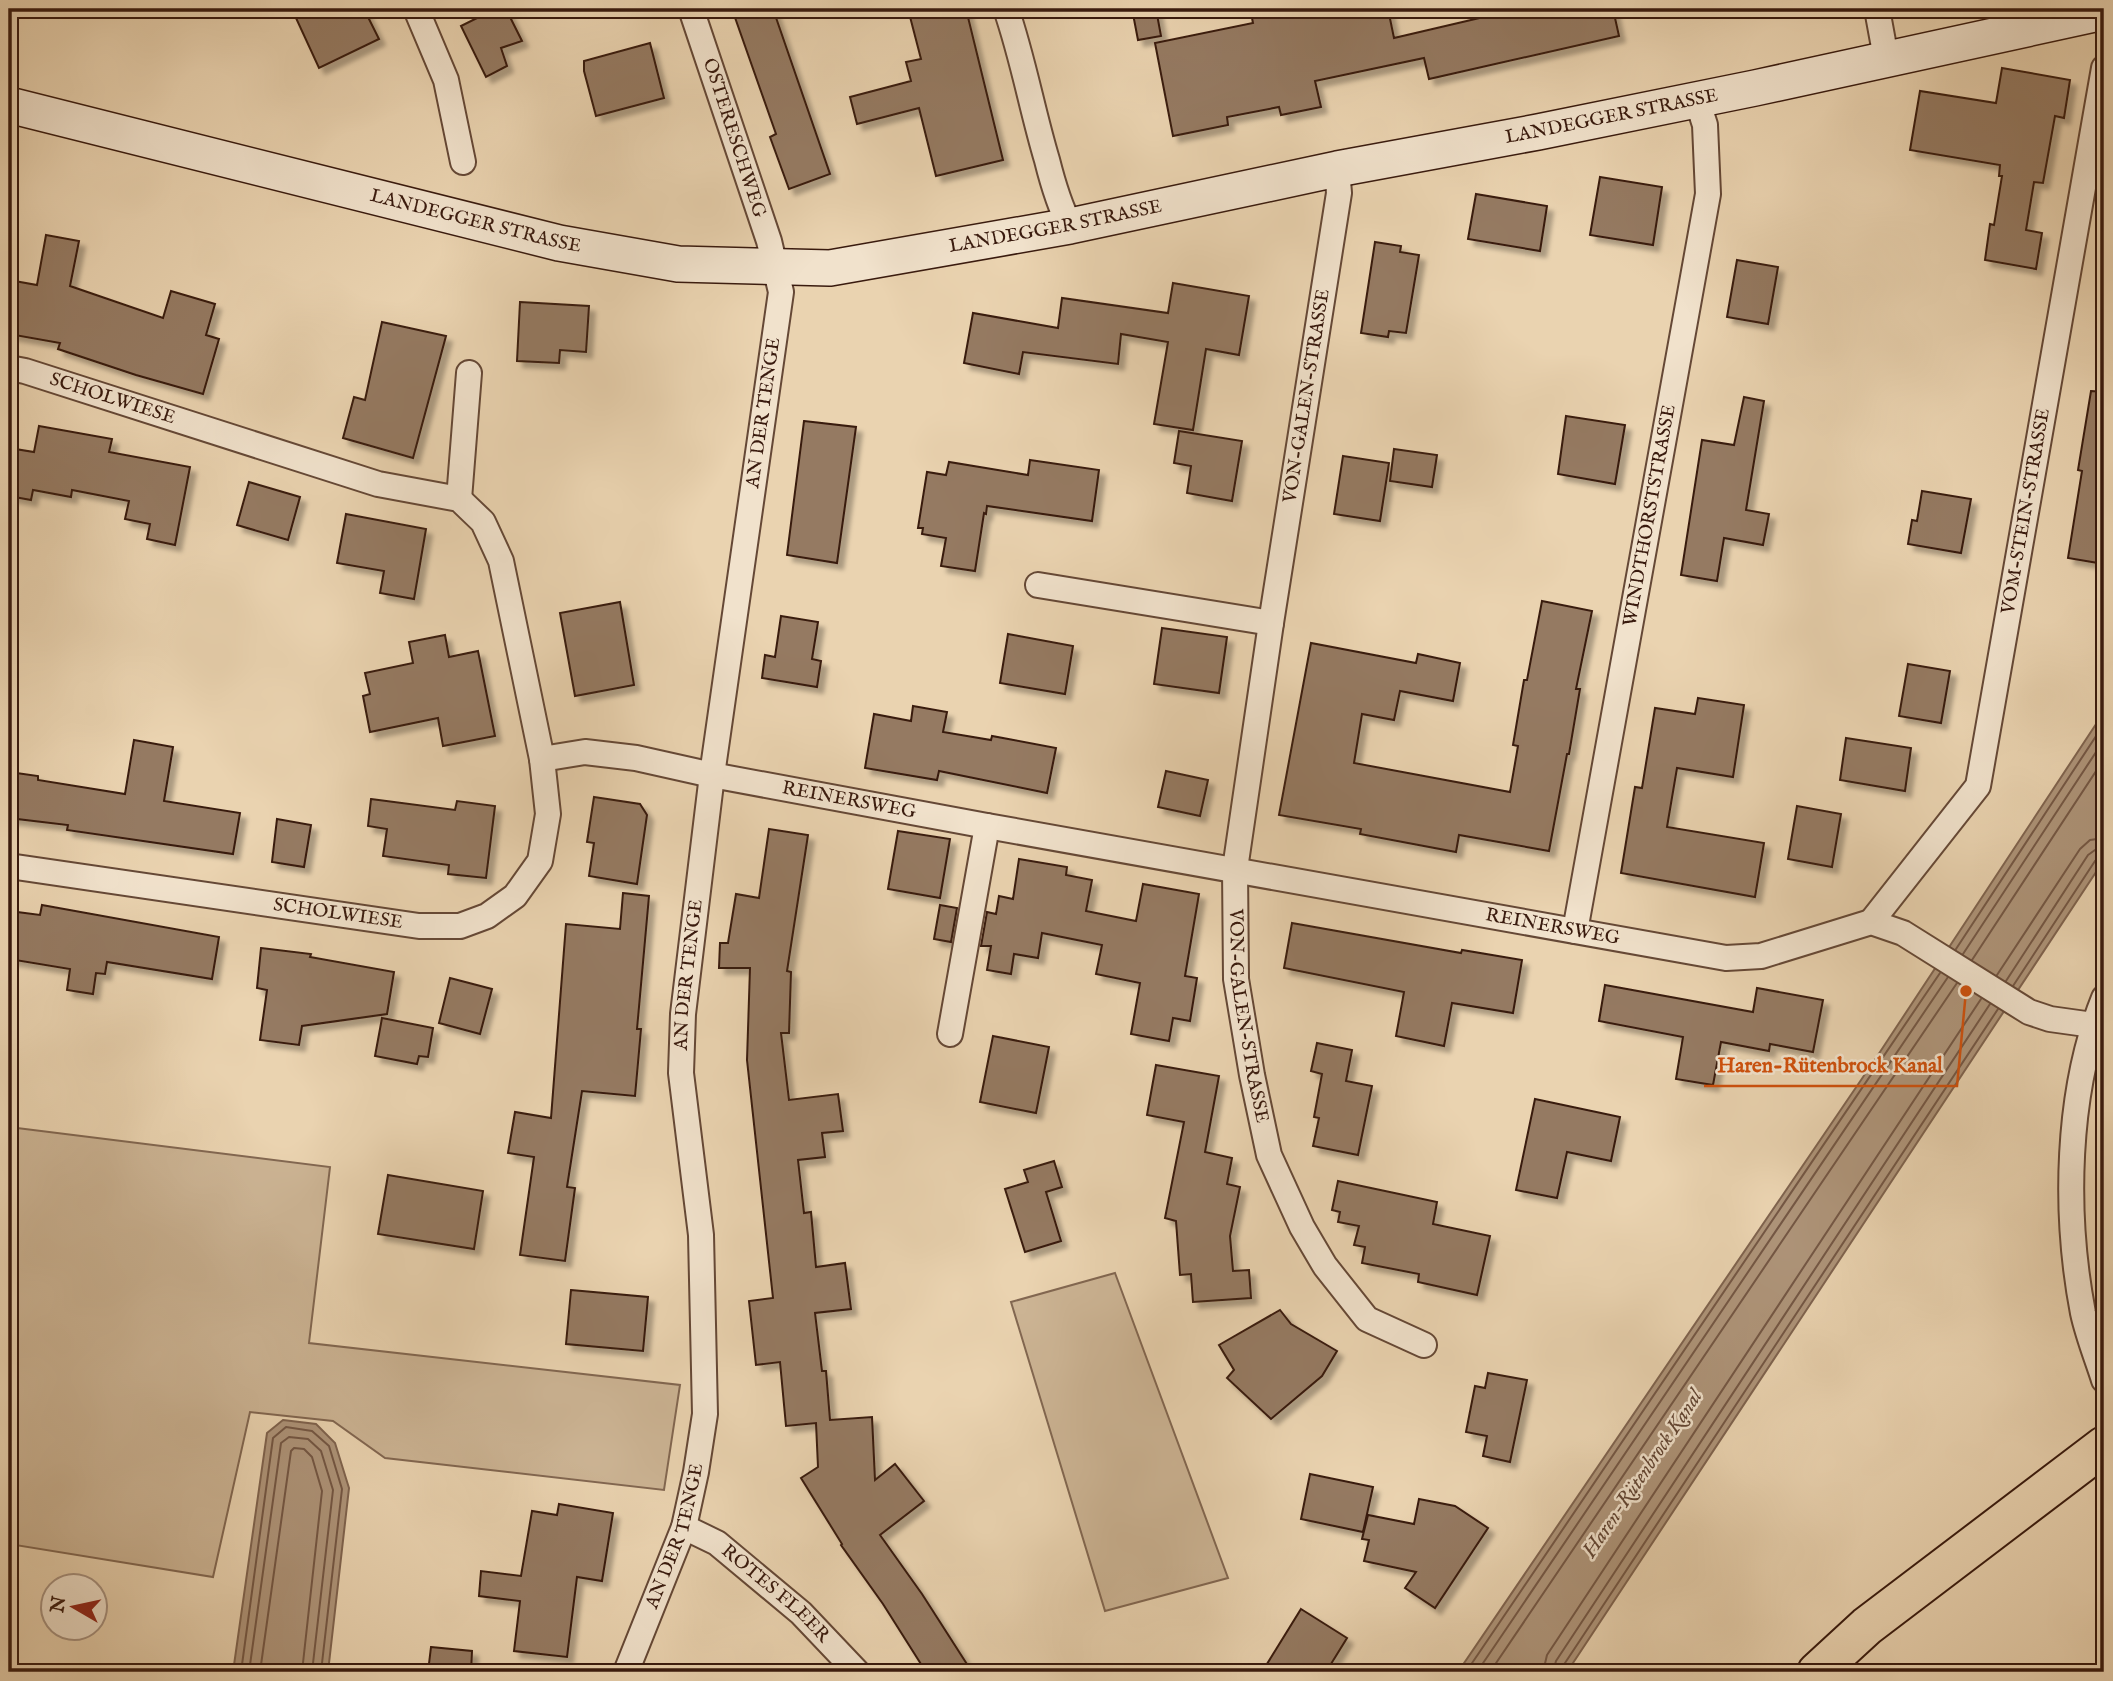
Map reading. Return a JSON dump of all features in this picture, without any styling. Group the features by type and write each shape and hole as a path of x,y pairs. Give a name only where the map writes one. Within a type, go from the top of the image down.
{"main road":[{"name":"LANDEGGER STRASSE","path":"9,105 559,243 678,264 830,268 1070,226 1338,169 1698,100 2104,12"},
{"path":"1817,1672 1867,1626 2104,1446"}],"street":[{"path":"416,9 446,80 463,162"},
{"name":"OSTERESCHWEG","path":"691,9 776,268"},
{"path":"1006,9 1060,208 1070,226"},
{"path":"1877,9 1885,58"},
{"name":"VOM-STEIN-STRASSE","path":"1871,922 1978,786 2104,68"},
{"name":"WINDTHORSTSTRASSE","path":"1576,931 1708,194 1705,125 1698,100"},
{"name":"VON-GALEN-STRASSE","path":"1338,169 1339,193 1270,623 1235,869 1236,979 1269,1155 1302,1227 1325,1266 1367,1319 1424,1345"},
{"name":"AN DER TENGE","path":"626,1672 684,1527 705,1414 701,1235 681,1073 683,1014 712,775 779,319 781,292 776,268"},
{"name":"SCHOLWIESE","path":"9,368 377,484 459,499 483,522 501,561 542,759 548,814 540,861 515,896 487,916 460,926 419,926 9,866"},
{"path":"459,499 469,373"},
{"path":"1038,585 1270,623"},
{"path":"542,759 585,752 636,758 712,775"},
{"name":"REINERSWEG","path":"712,775 1726,958 1761,956 1871,922"},
{"path":"950,1034 987,826"},
{"path":"1871,922 1903,933 2029,1012 2050,1019 2093,1025"},
{"path":"2104,998 2093,1025 2072,1134 2073,1232 2084,1315 2104,1380"},
{"name":"ROTES FLEER","path":"684,1527 718,1544 801,1613 857,1672"}],"shaded area":[{"path":"9,1127 330,1167 309,1343 680,1385 664,1490 385,1458 333,1421 250,1412 213,1577 9,1544"},
{"path":"1115,1273 1228,1578 1105,1611 1011,1302"}],"water":[{"path":"2104,712 2104,860 1567,1672 1458,1672 1876,1058"},
{"path":"283,1420 316,1424 335,1443 349,1488 328,1672 233,1672 267,1433"}],"building":[{"path":"316,9 364,9 379,39 319,68 296,18"},
{"path":"495,9 506,9 522,41 501,48 507,66 486,77 461,26"},
{"path":"732,9 773,9 830,174 789,189 770,137 776,134"},
{"path":"908,9 966,9 1003,160 936,176 919,108 857,124 850,97 911,81 906,62 921,59"},
{"path":"1156,9 1161,36 1138,40 1133,14"},
{"path":"1273,9 1388,9 1394,38 1518,9 1613,9 1619,36 1429,79 1424,58 1315,81 1321,107 1281,115 1279,107 1227,117 1228,125 1173,136 1155,43 1253,23 1251,13"},
{"path":"650,43 664,98 596,116 584,71 584,61"},
{"path":"2002,68 2070,80 2064,118 2055,116 2043,183 2034,182 2026,230 2042,233 2036,269 1985,260 1990,224 1994,225 2002,176 1999,176 2000,165 1910,150 1920,91 1996,103"},
{"path":"1600,177 1662,187 1653,245 1590,235"},
{"path":"1476,194 1547,206 1540,251 1468,239"},
{"path":"46,235 79,241 70,286 163,318 171,291 215,304 206,335 219,339 203,394 58,349 60,343 9,334 9,280 37,285"},
{"path":"1375,242 1401,246 1400,252 1419,255 1406,333 1389,331 1388,337 1361,333"},
{"path":"1737,260 1778,267 1768,324 1727,317"},
{"path":"1173,283 1249,296 1239,355 1206,349 1193,430 1154,424 1168,342 1121,334 1118,364 1023,352 1019,374 964,363 973,313 1058,328 1062,298 1168,313"},
{"path":"520,302 589,306 586,352 560,350 559,363 517,361"},
{"path":"382,322 446,336 413,458 343,438 354,397 365,400"},
{"path":"2091,391 2104,392 2104,564 2068,558"},
{"path":"1744,397 1764,401 1746,510 1769,514 1763,545 1724,538 1717,581 1681,575 1702,440 1734,445"},
{"path":"1566,416 1625,425 1615,484 1558,474"},
{"path":"804,421 856,427 837,563 787,555"},
{"path":"39,426 112,439 109,452 190,467 175,545 147,539 150,524 125,519 129,501 72,490 71,497 33,490 31,500 9,496 9,448 34,452"},
{"path":"1179,431 1242,441 1232,501 1187,493 1191,466 1174,463"},
{"path":"1394,449 1437,455 1432,487 1390,481"},
{"path":"1343,456 1389,463 1380,521 1334,514"},
{"path":"1030,460 1099,470 1092,521 987,506 975,571 941,566 946,538 922,534 923,528 918,528 927,472 946,475 949,462 1028,475"},
{"path":"249,482 300,497 288,540 237,525"},
{"path":"1922,491 1971,499 1961,553 1908,544 1912,520 1917,521"},
{"path":"346,514 426,529 414,599 380,593 384,571 337,563"},
{"path":"1542,601 1592,611 1576,689 1580,689 1569,754 1549,851 1459,835 1456,852 1360,834 1361,829 1279,815 1311,643 1416,663 1418,654 1460,663 1453,701 1400,691 1394,720 1362,714 1354,763 1510,792 1518,746 1513,745"},
{"path":"620,602 634,685 575,696 560,613"},
{"path":"781,616 818,622 812,659 821,661 817,687 762,678 765,655 775,657"},
{"path":"1162,628 1227,637 1219,693 1154,684"},
{"path":"1008,634 1073,646 1065,694 1000,683"},
{"path":"445,635 449,657 478,651 495,736 443,746 438,718 370,732 363,696 370,694 365,673 413,663 409,642"},
{"path":"1908,664 1950,671 1941,723 1899,716"},
{"path":"1698,698 1744,705 1733,777 1677,768 1667,827 1764,843 1755,897 1621,873 1635,787 1642,788 1655,708 1695,714"},
{"path":"913,706 947,712 943,732 991,740 992,736 1056,748 1047,793 939,771 937,780 865,768 874,714 911,721"},
{"path":"1846,738 1911,748 1905,791 1840,780"},
{"path":"134,740 173,747 164,801 240,813 233,854 67,830 68,825 9,818 9,772 38,776 38,780 125,794"},
{"path":"1166,771 1208,780 1200,816 1158,807"},
{"path":"594,797 640,804 647,815 637,884 589,876 594,843 587,842"},
{"path":"371,799 455,810 457,801 495,806 486,878 448,874 449,865 383,856 387,829 368,826"},
{"path":"1797,806 1841,814 1832,867 1788,859"},
{"path":"277,819 311,825 304,867 272,862"},
{"path":"769,829 808,835 787,971 791,972 789,1033 781,1033 789,1100 838,1094 843,1131 822,1133 825,1157 798,1160 804,1213 811,1212 816,1267 845,1263 851,1309 815,1313 822,1371 826,1371 830,1420 872,1417 875,1480 895,1464 924,1501 880,1535 972,1672 926,1672 841,1545 801,1478 818,1467 816,1423 786,1426 780,1362 756,1365 749,1301 773,1298 747,1060 750,968 719,968 720,943 728,943 736,894 759,898"},
{"path":"898,831 950,839 940,898 888,889"},
{"path":"1019,859 1067,867 1066,875 1092,880 1086,911 1136,921 1143,884 1199,894 1185,976 1197,978 1190,1021 1173,1018 1169,1041 1131,1034 1140,983 1096,974 1102,945 1042,933 1038,958 1014,954 1011,974 987,970 991,946 981,946 987,912 996,914 999,896 1013,899"},
{"path":"623,893 649,896 637,1029 641,1029 635,1096 582,1091 567,1187 575,1188 565,1261 520,1255 534,1157 508,1153 515,1112 551,1118 566,924 620,929"},
{"path":"42,905 219,937 212,979 107,962 105,974 96,973 93,994 67,990 70,969 9,959 9,911 40,915"},
{"path":"940,905 957,908 951,942 934,939"},
{"path":"1292,923 1461,953 1462,950 1522,960 1513,1013 1452,1003 1444,1046 1396,1036 1404,992 1284,968"},
{"path":"261,948 311,954 310,957 394,972 387,1014 302,1026 299,1045 260,1040 267,990 257,988"},
{"path":"450,978 492,989 480,1034 439,1023"},
{"path":"1605,985 1753,1012 1757,988 1823,1000 1813,1052 1770,1044 1769,1051 1721,1042 1713,1085 1676,1079 1683,1037 1599,1021"},
{"path":"382,1018 433,1028 428,1057 419,1056 417,1064 375,1056"},
{"path":"993,1036 1049,1047 1036,1113 980,1102"},
{"path":"1317,1043 1352,1050 1346,1081 1372,1086 1358,1155 1313,1146 1319,1118 1314,1117 1322,1074 1311,1071"},
{"path":"1156,1065 1219,1076 1205,1152 1232,1158 1227,1184 1240,1187 1230,1236 1233,1271 1249,1270 1251,1298 1193,1302 1191,1274 1180,1275 1176,1221 1165,1218 1184,1122 1147,1115"},
{"path":"1535,1099 1620,1117 1611,1161 1567,1152 1557,1198 1516,1190"},
{"path":"1054,1161 1062,1187 1046,1192 1061,1241 1025,1252 1005,1189 1028,1182 1024,1170"},
{"path":"388,1175 483,1191 474,1249 378,1234"},
{"path":"1338,1181 1437,1202 1433,1224 1490,1236 1477,1295 1418,1282 1419,1274 1362,1263 1365,1247 1354,1245 1359,1226 1338,1222 1340,1212 1332,1210"},
{"path":"571,1290 648,1297 643,1351 566,1344"},
{"path":"1280,1310 1291,1324 1337,1351 1322,1376 1271,1419 1227,1378 1234,1370 1219,1345"},
{"path":"1488,1373 1527,1380 1510,1462 1483,1456 1487,1436 1466,1432 1475,1386 1485,1388"},
{"path":"1310,1474 1373,1487 1363,1532 1301,1519"},
{"path":"1419,1499 1455,1506 1488,1528 1435,1608 1405,1588 1416,1572 1364,1561 1369,1540 1362,1539 1368,1515 1414,1524"},
{"path":"559,1504 613,1513 602,1581 577,1577 567,1657 514,1651 520,1601 479,1596 481,1571 521,1576 532,1511 557,1515"},
{"path":"1301,1609 1347,1638 1326,1672 1262,1672"},
{"path":"431,1647 472,1651 471,1672 428,1672"}],"place":[{"name":"Haren-Rütenbrock Kanal","path":"1966,991"}]}
